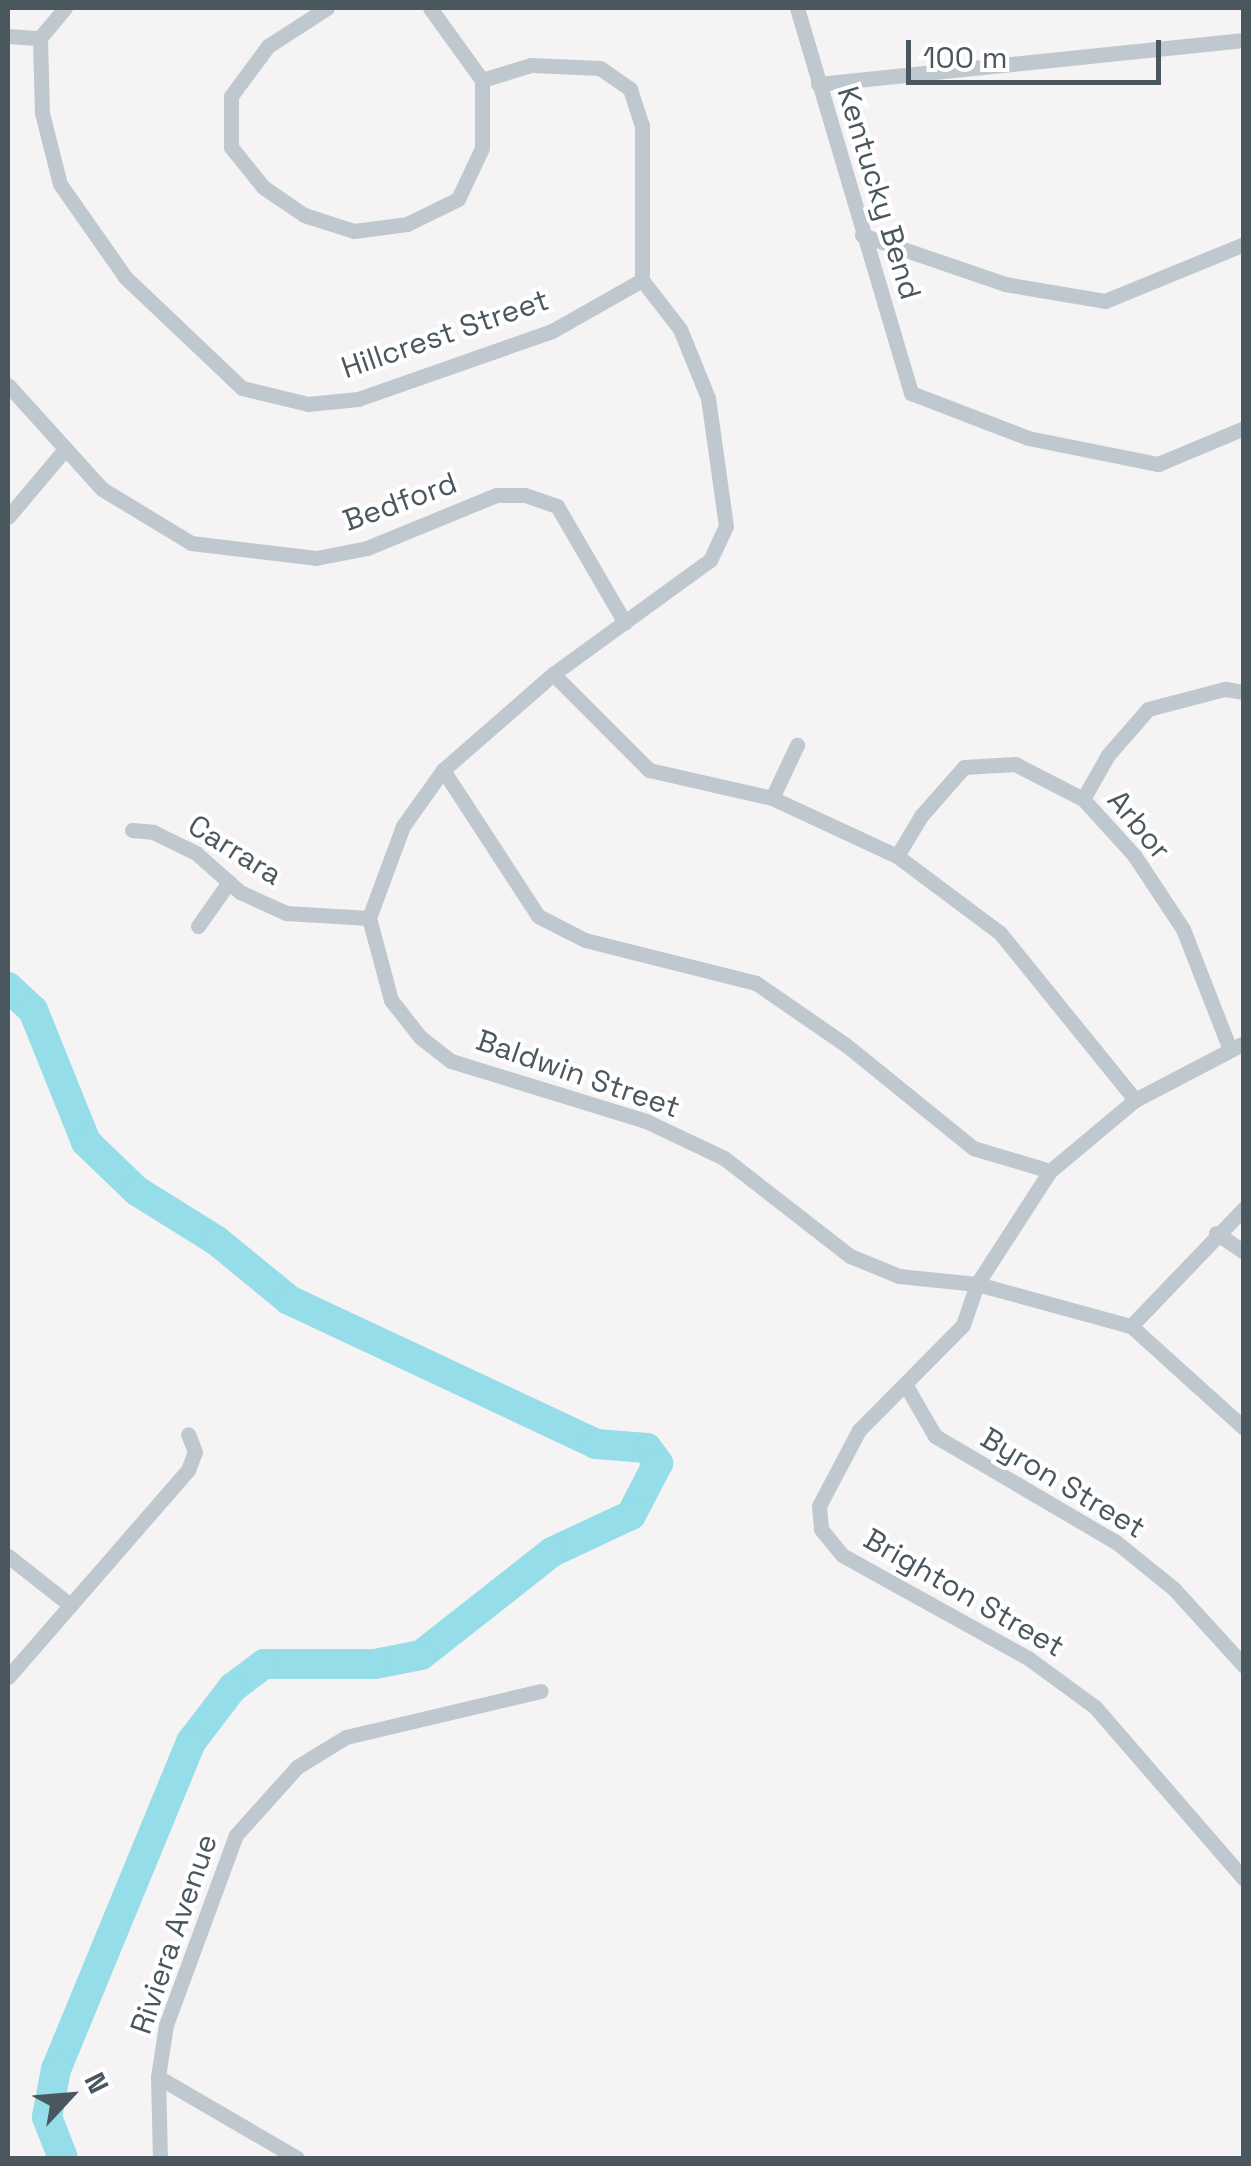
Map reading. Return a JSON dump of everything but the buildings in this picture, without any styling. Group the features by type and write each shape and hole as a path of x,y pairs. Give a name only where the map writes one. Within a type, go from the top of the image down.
{"street":[{"path":"8,36 40,38 66,8"},
{"path":"327,8 268,46 231,96 231,148 262,186 304,215 354,231 407,224 458,199 482,148 482,80 430,8"},
{"name":"Kentucky Bend","path":"797,8 911,393 1028,438 1158,464 1244,428"},
{"name":"Hillcrest Street","path":"40,38 42,113 60,184 126,277 242,388 308,404 358,399 552,331 642,280"},
{"path":"818,84 1244,40"},
{"path":"369,918 403,826 443,770 553,674 710,560 726,526 708,398 680,330 642,280 642,125 630,88 600,68 531,65 482,80"},
{"path":"862,235 1005,284 1105,300 1244,244"},
{"name":"Bedford","path":"8,385 102,488 191,543 260,556 316,558 367,548 496,495 524,495 557,506 625,622"},
{"path":"8,517 65,449"},
{"path":"553,674 649,770 772,798 898,856 1000,933 1136,1100"},
{"path":"1083,799 1108,755 1148,709 1225,689 1244,692"},
{"path":"772,798 797,744"},
{"name":"Arbor","path":"898,856 921,816 964,767 1015,764 1083,799 1134,855 1183,929 1236,1045"},
{"path":"443,770 538,916 584,940 756,984 846,1045 974,1148 1050,1171"},
{"name":"Carrara","path":"132,830 153,832 196,853 228,882 286,912 369,918"},
{"path":"198,926 228,882"},
{"name":"Baldwin Street","path":"369,918 391,1000 420,1037 451,1061 646,1121 724,1158 850,1256 899,1276 978,1284 1132,1326"},
{"path":"905,1384 964,1325 978,1284 1050,1171 1136,1100 1236,1045"},
{"path":"1244,1208 1216,1233 1132,1326 1244,1428"},
{"path":"1216,1233 1244,1252"},
{"name":"Brighton Street","path":"905,1384 860,1430 819,1506 821,1529 842,1554 1028,1658 1095,1707 1244,1878"},
{"name":"Byron Street","path":"905,1384 935,1436 1116,1542 1174,1590 1244,1666"},
{"path":"8,1677 188,1470 195,1452 188,1434"},
{"path":"8,1556 70,1606"},
{"name":"Riviera Avenue","path":"160,2158 158,2077 166,2025 229,1853 262,1802 297,1768 346,1737 541,1692"},
{"path":"158,2077 297,2158"}],"waterway":[{"path":"8,987 33,1010 86,1142 137,1191 217,1241 289,1300 596,1444 647,1448 658,1463 631,1515 552,1552 421,1655 375,1664 264,1664 233,1687 191,1742 56,2069 47,2117 63,2158"}]}
